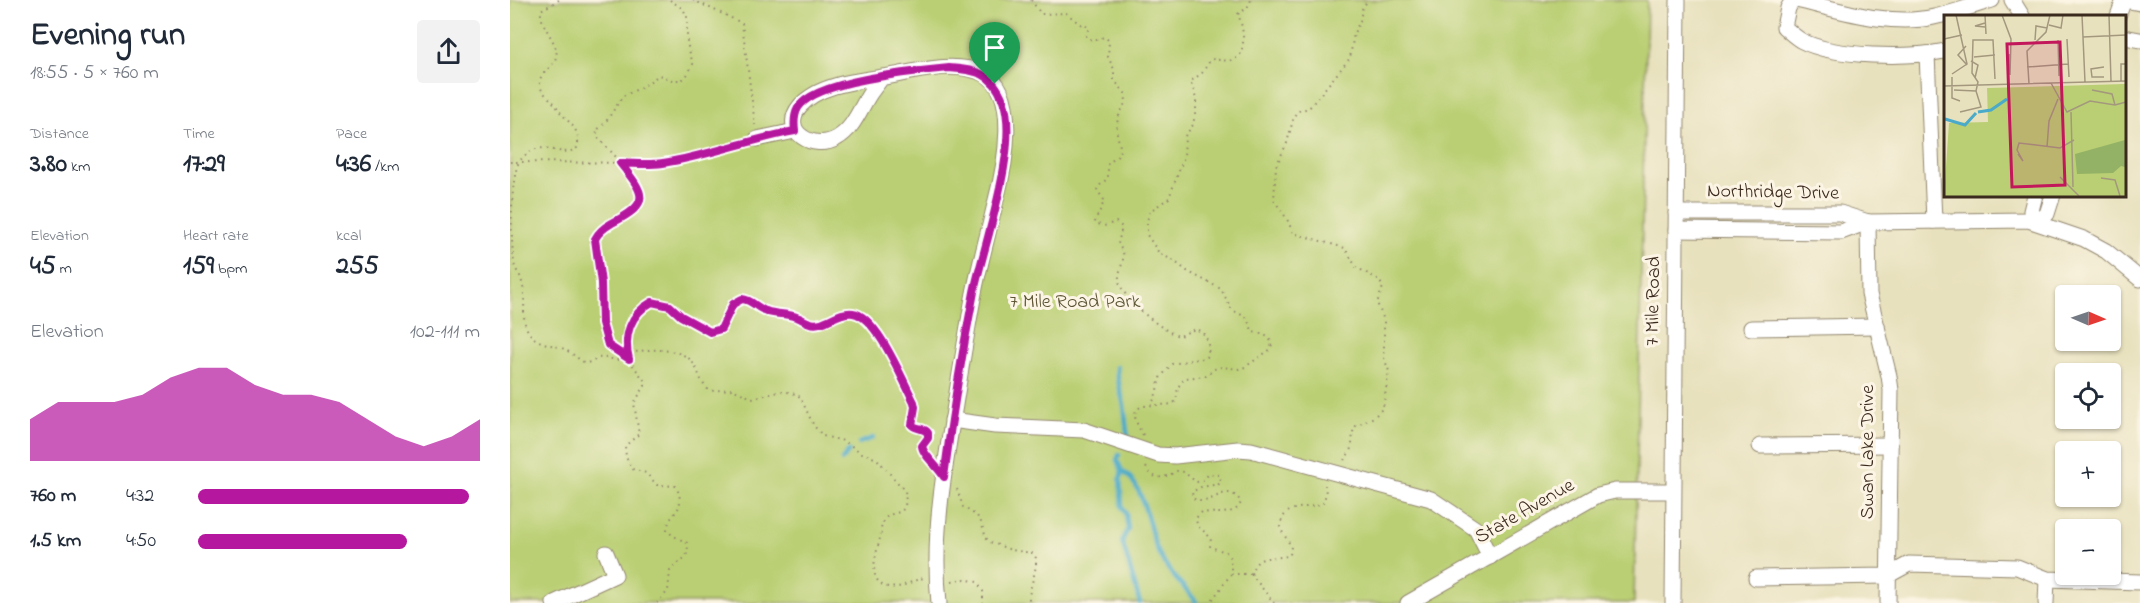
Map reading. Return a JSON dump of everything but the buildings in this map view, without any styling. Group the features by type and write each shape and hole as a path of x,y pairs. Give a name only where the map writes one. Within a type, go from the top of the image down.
{"street":[{"name":"7 Mile Road","path":"1673,603 1678,0"},
{"path":"1944,51 1894,55 1827,50 1801,41 1784,27 1788,8 1795,0 1859,15 1900,20 1932,18 1992,0"},
{"path":"2012,0 2021,15"},
{"path":"2118,15 2124,0 2140,3"},
{"path":"2125,37 2140,40"},
{"path":"1927,54 1934,221"},
{"path":"882,77 854,122 836,139 810,142 801,138 795,131 794,120 799,107 813,95 842,84 882,77 949,68 966,69 984,74 995,84 1003,102 1008,125 998,193 974,291 952,420 939,516 937,581 939,603"},
{"path":"757,139 795,131"},
{"path":"2035,196 2031,211 2037,222 2047,214 2053,196"},
{"name":"Northridge Drive","path":"1676,213 1840,213 1868,222 2028,220 2092,243 2106,251 2140,279"},
{"name":"Northridge Drive","path":"1676,230 1841,232 1868,222"},
{"name":"Swan Lake Drive","path":"1868,222 1869,294 1889,376 1888,603"},
{"path":"1751,328 1877,326"},
{"path":"952,420 994,426 1084,430 1142,451 1175,456 1238,449 1251,450 1431,499 1476,529 1490,557"},
{"path":"1760,446 1890,445"},
{"name":"State Avenue","path":"1408,603 1598,495 1615,491 1673,490"},
{"path":"554,603 615,575 606,553"},
{"path":"1756,578 1887,576 1909,564 2017,567 2047,579 2140,582"},
{"path":"2046,603 2047,579"}],"path":[{"path":"559,0 541,10 542,21 556,47 557,54 551,67 543,72 540,83 543,92 574,126 579,144 571,152 537,148 519,162 514,174 511,191 512,249 515,270 521,278 525,298 524,318 527,330 537,339 548,345 563,348 583,363 590,363 601,357 629,359"},
{"path":"657,603 668,591 670,571 684,560 688,552 687,543 667,530 669,520 676,514 680,504 676,486 657,485 646,473 632,469 626,457 625,446 639,434 634,403 645,386 644,380 629,359 608,345 606,341 602,323 600,270 595,246 597,234 631,214 640,203 641,198 637,186 596,136 597,129 605,123 623,96 660,75 672,80 682,80 693,64 687,43 687,16 683,9 670,0"},
{"path":"510,162 661,163 757,139 742,23 693,0"},
{"path":"1031,0 1041,14 1066,13 1080,24 1089,27 1086,34 1088,38 1095,40 1105,37 1109,41 1108,57 1114,69 1114,80 1125,93 1126,101 1117,121 1116,132 1120,143 1118,157 1108,164 1108,178 1096,190 1104,200 1095,224 1104,226 1116,222 1122,228 1118,247 1123,252 1119,282 1123,292 1155,324 1171,334 1179,336 1198,330 1208,342 1207,357 1172,364 1160,378 1155,398 1149,404"},
{"path":"1210,603 1231,574 1230,556 1224,551 1210,547 1211,538 1197,525 1196,518 1203,512 1236,510 1241,504 1240,499 1228,493 1198,502 1192,496 1194,490 1219,484 1220,475 1209,474 1202,481 1196,482 1184,472 1177,471 1159,478 1148,471 1142,451 1144,437 1135,421 1135,414 1139,408 1149,404 1172,404 1176,401 1178,387 1185,378 1206,376 1214,369 1222,367 1239,369 1271,349 1272,342 1268,337 1253,332 1246,317 1232,310 1221,289 1159,253 1148,235 1147,226 1150,211 1169,198 1184,157 1184,138 1193,125 1196,109 1191,81 1202,73 1211,59 1229,61 1239,57 1242,52 1244,32 1238,14 1248,8 1251,0"},
{"path":"1251,574 1255,564 1260,560 1267,557 1290,555 1291,546 1282,534 1280,525 1284,517 1300,506 1314,506 1323,503 1326,494 1325,480 1350,452 1356,426 1374,417 1383,408 1389,370 1384,358 1384,320 1377,303 1383,287 1379,280 1356,267 1345,248 1293,233 1274,200 1275,171 1287,144 1294,116 1298,111 1309,108 1350,58 1354,33 1360,21 1362,9 1368,0"},
{"path":"629,359 626,346 628,330 637,313 652,302 670,306 681,316 710,332 721,329 733,304 742,299 752,301 765,311 793,316 817,324 840,315 854,313 868,320 898,368 915,405 912,425 928,433 928,438 922,446 923,452 957,489 963,507 977,516 990,542 1019,552 1032,553 1036,558 1033,583 1028,596 1029,603"},
{"path":"629,359 630,354 641,350 682,354 693,363 703,385 710,391 732,389 747,398 783,391 800,397 814,426 823,436 844,441 862,453 877,459 905,491 903,510 888,517 882,523 873,568 878,579 888,587 900,586 923,578 942,582 973,580 980,585 983,603"},
{"path":"1231,574 1251,574"},
{"path":"1251,574 1274,603"}],"green space":[{"name":"7 Mile Road Park","path":"510,0 1647,0 1634,603 510,603"}],"waterway":[{"path":"1117,367 1128,436"},
{"path":"859,443 873,438"},
{"path":"842,460 849,451"},
{"path":"1119,455 1117,460 1122,471 1120,479 1122,506 1126,514 1128,529 1122,541 1140,603"},
{"path":"1122,471 1136,486 1141,497 1159,554 1176,579 1196,601"}],"route":[{"path":"949,68 966,69 984,74 995,84 1003,102 1008,125 1006,150 974,291 944,477 938,467 923,452 922,446 928,438 928,433 912,425 915,415 914,402 898,368 865,317 854,313 840,315 820,324 809,323 793,316 762,310 752,301 739,299 733,304 726,323 719,332 710,332 681,316 670,306 652,302 637,313 628,330 626,346 629,359 608,345 602,323 600,270 595,239 603,228 631,214 640,203 641,198 633,179 620,163 661,163 711,152 761,137 795,131 794,120 799,107 813,95 842,84 922,70 949,68"}]}
